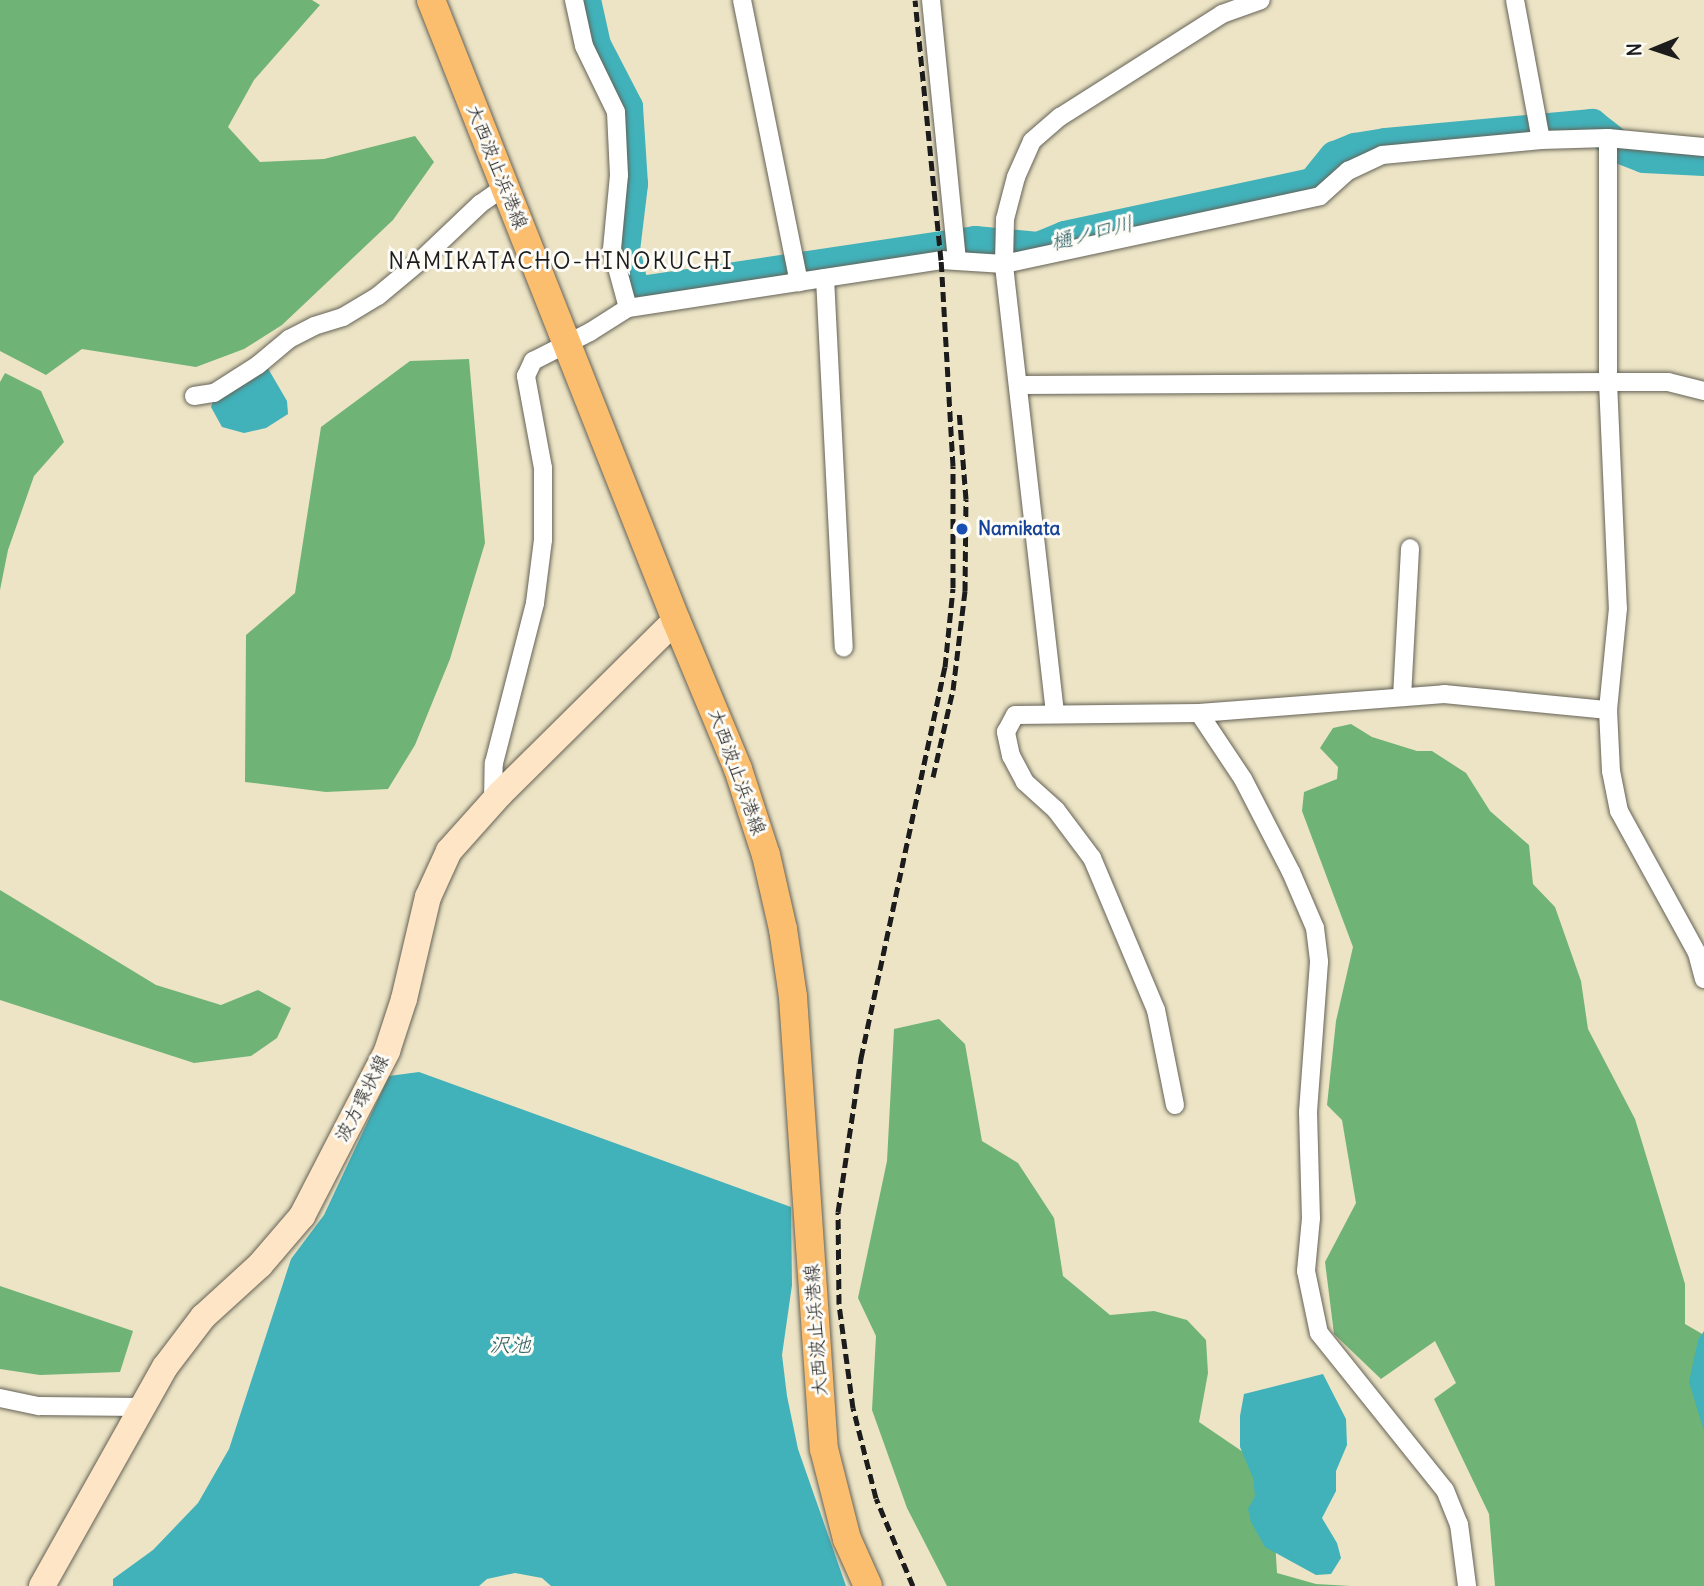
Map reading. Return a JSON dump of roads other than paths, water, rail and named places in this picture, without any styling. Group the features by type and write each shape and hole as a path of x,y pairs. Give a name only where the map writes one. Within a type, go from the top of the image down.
{"main road":[{"name":"大西波止浜港線","path":"431,0 676,620 738,769 766,855 783,929 800,1071 824,1450 847,1539 868,1586"},
{"name":"波方環状線","path":"42,1586 165,1367 203,1317 260,1265 302,1216 387,1051 404,999 428,897 449,851 493,802 676,620"}],"street":[{"path":"574,0 584,46 616,113 619,175 612,248 628,308"},
{"path":"743,0 799,282"},
{"path":"930,0 957,259"},
{"path":"1055,713 1020,385 1004,264 1005,219 1016,177 1032,141 1060,117 1222,14 1261,0"},
{"path":"1515,0 1541,140"},
{"path":"1608,138 1608,383 1619,608 1608,710 1611,771 1619,811 1697,953 1704,979"},
{"path":"493,802 494,763 528,634 543,540 543,468 526,376 533,361 568,344 628,308 957,259 1004,264 1320,196 1348,171 1382,155 1541,140 1608,138 1704,147"},
{"path":"194,396 214,393 258,365 289,339 314,326 343,317 378,296 421,261 480,204 504,187"},
{"path":"825,278 844,648"},
{"path":"1020,385 1668,382 1704,391"},
{"path":"1402,697 1410,548"},
{"path":"1175,1105 1156,1010 1092,858 1056,810 1025,782 1010,756 1006,732 1015,715 1199,713 1444,694 1608,710"},
{"path":"1199,713 1243,779 1292,873 1315,928 1319,962 1308,1112 1311,1218 1306,1270 1318,1333 1445,1490 1459,1524 1467,1586"},
{"path":"0,1398 39,1406 142,1407"}],"water":[{"path":"266,365 287,401 288,414 266,428 244,433 222,427 211,407 215,396"},
{"name":"沢池","path":"419,1072 791,1207 792,1285 782,1355 787,1396 798,1449 846,1586 551,1586 542,1578 515,1573 487,1579 479,1586 113,1586 113,1579 153,1550 198,1503 229,1449 291,1259 324,1215 389,1076"},
{"path":"1704,1331 1704,1431 1689,1382 1698,1340"},
{"path":"1323,1374 1346,1419 1347,1445 1336,1471 1336,1491 1322,1518 1337,1543 1341,1558 1331,1574 1316,1575 1265,1547 1251,1522 1248,1509 1255,1496 1253,1478 1240,1447 1240,1416 1244,1394"}],"waterway":[{"name":"樋ノ口川","path":"585,0 595,45 627,107 632,184 624,250 634,293 975,242 1038,248 1065,237 1313,184 1335,157 1355,149 1386,144 1592,125 1621,148 1644,157 1704,160"}],"railway":[{"path":"913,1586 876,1498 853,1408 839,1304 838,1212 861,1058 945,667 953,588 953,466 941,260 915,0"},
{"path":"933,777 953,690 965,591 966,499 959,410"}],"place":[{"name":"Namikata","path":"962,529"}],"district":[{"name":"NAMIKATACHO-HINOKUCHI","path":"561,261"}]}
